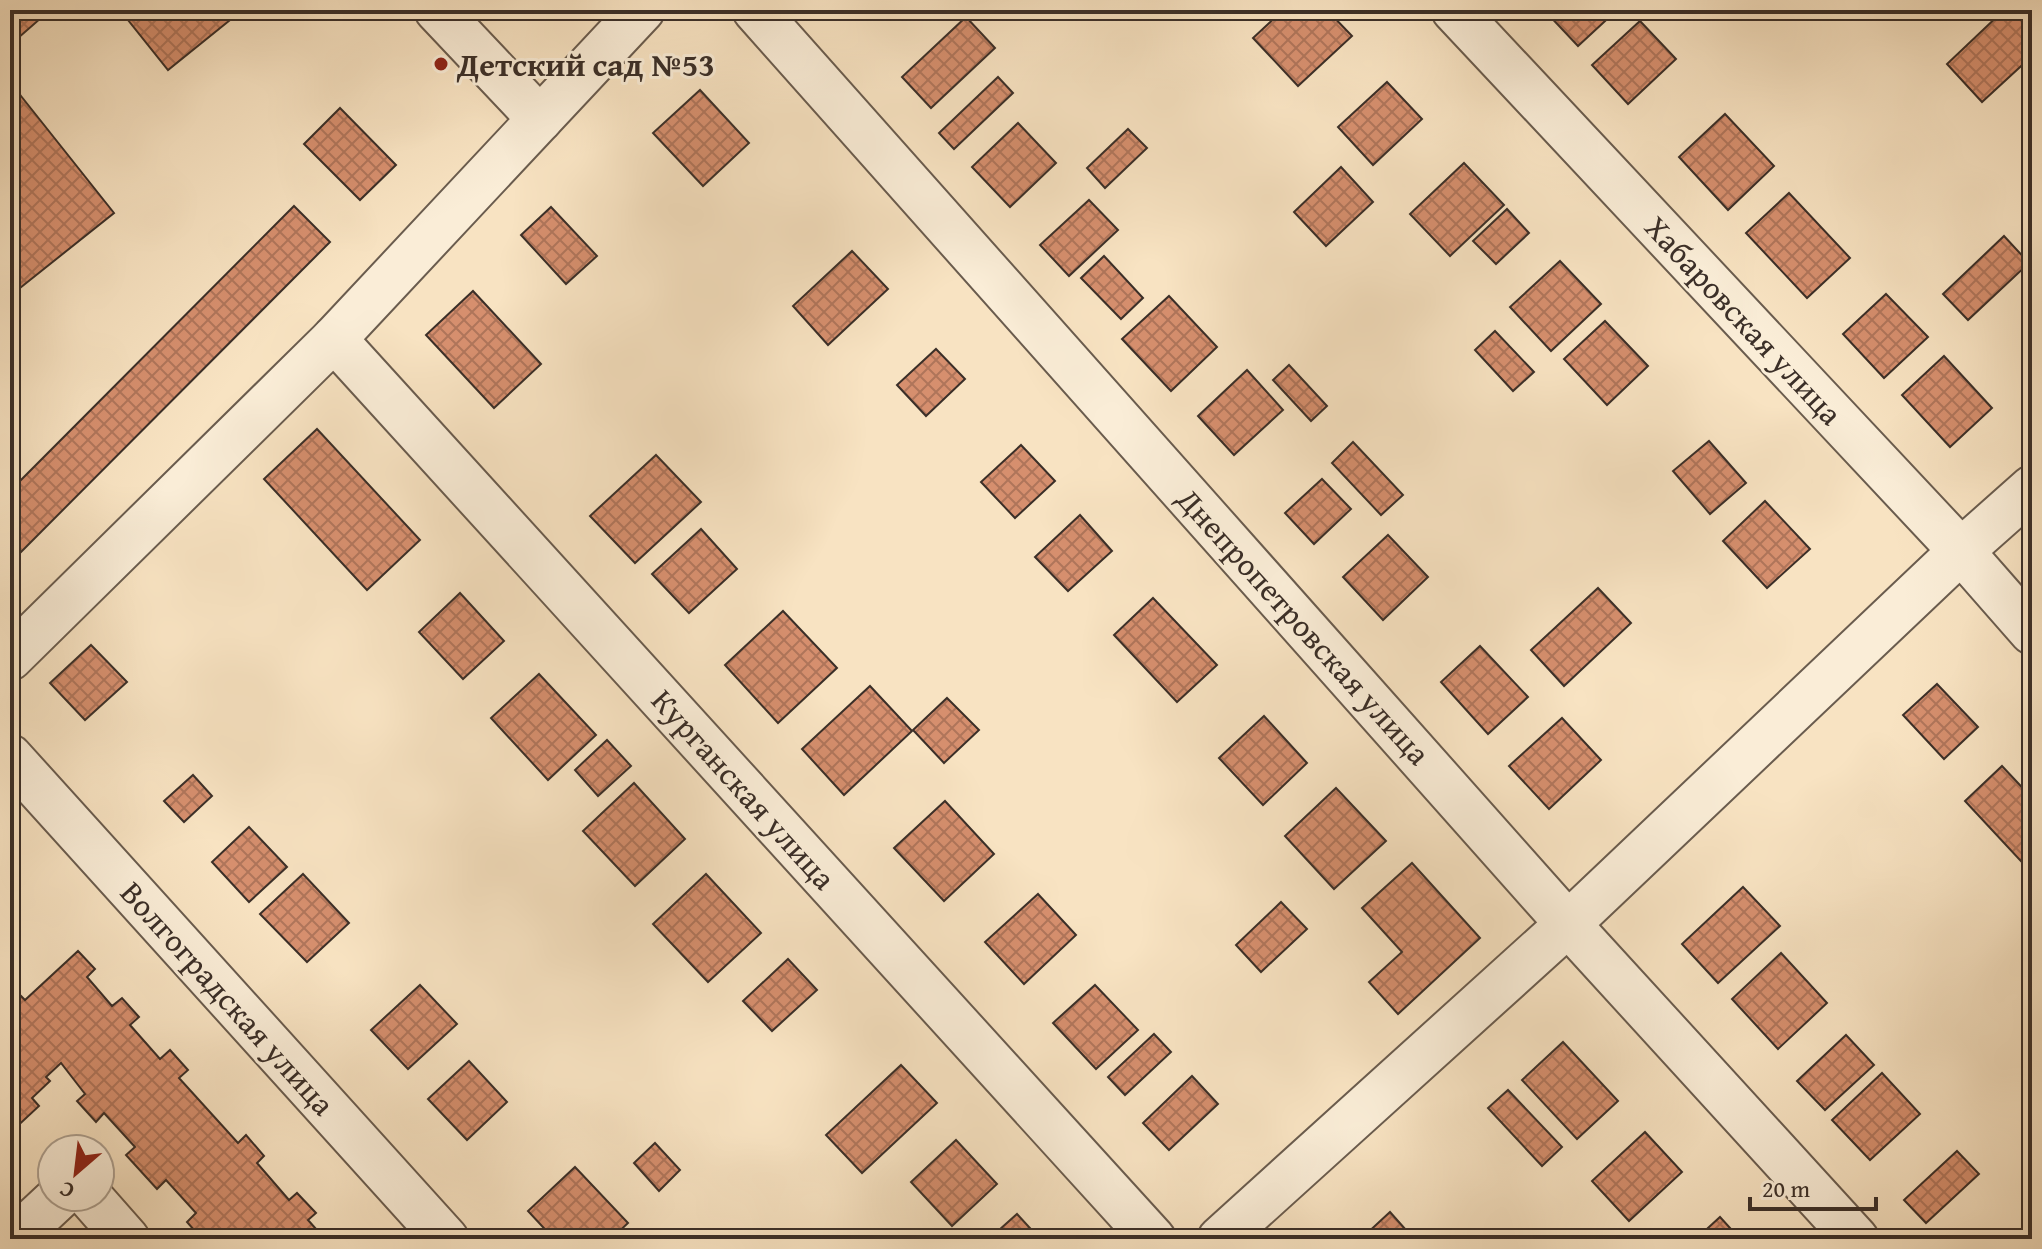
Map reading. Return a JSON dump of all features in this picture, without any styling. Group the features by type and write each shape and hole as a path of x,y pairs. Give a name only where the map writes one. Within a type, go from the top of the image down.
{"street":[{"path":"437,10 540,119"},
{"path":"10,658 334,339 642,10"},
{"name":"Днепропетровская улица","path":"755,10 1568,924 1856,1239"},
{"name":"Хабаровская улица","path":"1454,10 1961,551 2032,632"},
{"name":"Курганская улица","path":"334,339 1153,1239"},
{"path":"1220,1239 1568,924 1961,551 2032,488"},
{"name":"Волгоградская улица","path":"10,757 446,1239"},
{"path":"14,1239 42,1213"},
{"path":"104,1213 127,1239"}],"building":[{"path":"10,10 34,10 41,18 10,45"},
{"path":"120,10 239,10 240,12 168,70"},
{"path":"1283,10 1327,10 1352,36 1298,86 1253,38"},
{"path":"1544,10 1617,10 1578,46"},
{"path":"2004,10 2032,10 2032,56 1982,102 1947,64"},
{"path":"966,17 995,48 931,108 902,77"},
{"path":"1640,21 1676,59 1628,104 1592,65"},
{"path":"998,77 1013,93 954,149 939,133"},
{"path":"1387,82 1422,119 1373,165 1338,127"},
{"path":"700,90 749,143 703,186 653,133"},
{"path":"21,96 114,213 10,296 10,105"},
{"path":"340,108 396,165 360,200 304,144"},
{"path":"1725,114 1774,166 1728,210 1679,157"},
{"path":"1018,123 1056,163 1010,207 972,167"},
{"path":"1128,129 1147,148 1105,188 1087,168"},
{"path":"1464,163 1504,205 1450,256 1410,214"},
{"path":"1341,167 1373,202 1326,246 1294,212"},
{"path":"1789,193 1850,258 1807,298 1746,233"},
{"path":"1089,200 1118,230 1069,276 1040,245"},
{"path":"294,206 330,242 10,563 10,491"},
{"path":"551,207 597,256 566,284 521,235"},
{"path":"1507,209 1529,233 1496,264 1473,241"},
{"path":"2004,236 2029,263 1968,320 1943,294"},
{"path":"852,251 888,289 828,345 793,306"},
{"path":"1104,256 1143,298 1121,319 1081,278"},
{"path":"1560,261 1601,304 1551,351 1510,307"},
{"path":"473,291 541,364 494,408 426,335"},
{"path":"1886,294 1928,337 1884,378 1843,334"},
{"path":"1169,296 1217,347 1171,391 1122,339"},
{"path":"1605,321 1648,366 1607,405 1564,359"},
{"path":"1495,331 1534,372 1513,391 1475,350"},
{"path":"936,349 965,379 926,416 897,385"},
{"path":"1944,356 1992,408 1950,447 1902,395"},
{"path":"1289,365 1327,406 1311,421 1273,380"},
{"path":"1247,370 1283,410 1234,455 1198,416"},
{"path":"317,429 420,540 367,590 264,479"},
{"path":"1709,441 1746,483 1710,514 1673,471"},
{"path":"1353,442 1403,495 1381,515 1332,463"},
{"path":"1021,445 1055,481 1015,518 981,482"},
{"path":"656,455 701,502 635,563 590,516"},
{"path":"1322,479 1351,509 1314,544 1285,513"},
{"path":"1765,501 1810,549 1767,588 1723,541"},
{"path":"1080,515 1112,551 1068,591 1035,557"},
{"path":"701,529 737,569 689,613 652,574"},
{"path":"1388,535 1428,577 1383,620 1343,577"},
{"path":"1598,588 1631,623 1564,686 1531,650"},
{"path":"460,593 504,641 463,679 419,632"},
{"path":"1153,598 1217,665 1177,702 1114,635"},
{"path":"783,611 837,668 778,723 725,665"},
{"path":"91,645 127,682 85,720 50,683"},
{"path":"1480,646 1528,697 1488,734 1441,682"},
{"path":"539,674 596,735 548,780 491,718"},
{"path":"1937,684 1978,727 1944,759 1903,715"},
{"path":"870,686 912,731 844,795 802,749"},
{"path":"947,698 979,730 944,763 913,730"},
{"path":"1264,716 1307,763 1263,805 1219,758"},
{"path":"1562,718 1601,760 1549,809 1509,766"},
{"path":"607,740 631,766 598,796 575,770"},
{"path":"2002,766 2032,798 2032,873 1965,801"},
{"path":"193,775 212,796 184,822 164,801"},
{"path":"634,783 685,839 635,886 583,831"},
{"path":"1336,788 1386,841 1334,889 1285,836"},
{"path":"945,801 994,854 944,901 894,848"},
{"path":"249,827 287,867 249,902 212,862"},
{"path":"1412,863 1480,938 1398,1014 1369,982 1402,952 1362,908"},
{"path":"303,874 349,923 307,962 260,914"},
{"path":"706,874 761,933 708,982 653,924"},
{"path":"1743,887 1780,926 1718,983 1682,944"},
{"path":"1038,894 1076,935 1024,984 985,942"},
{"path":"1281,902 1307,929 1261,972 1236,945"},
{"path":"78,951 95,969 87,977 112,1006 122,998 139,1017 130,1025 160,1059 170,1050 188,1070 179,1078 238,1143 246,1135 264,1156 257,1163 289,1200 297,1193 316,1213 308,1220 325,1239 202,1239 187,1222 196,1213 166,1180 157,1189 126,1155 135,1147 104,1113 96,1122 77,1101 85,1094 61,1063 46,1077 50,1081 32,1098 39,1106 10,1133 10,1001 18,993 25,1000"},
{"path":"1781,953 1827,1003 1778,1049 1732,999"},
{"path":"788,959 817,990 772,1031 743,1001"},
{"path":"420,985 457,1024 408,1069 371,1030"},
{"path":"1095,985 1138,1030 1096,1069 1053,1023"},
{"path":"1154,1034 1171,1052 1125,1095 1108,1077"},
{"path":"1846,1035 1874,1065 1825,1110 1797,1081"},
{"path":"1563,1042 1618,1101 1577,1139 1522,1080"},
{"path":"469,1061 507,1102 467,1140 428,1099"},
{"path":"901,1065 937,1103 862,1173 826,1135"},
{"path":"1882,1073 1920,1114 1870,1160 1832,1120"},
{"path":"1192,1076 1218,1104 1169,1150 1143,1123"},
{"path":"1508,1090 1562,1147 1542,1166 1488,1108"},
{"path":"1645,1132 1682,1172 1629,1221 1592,1181"},
{"path":"956,1140 997,1184 952,1226 911,1182"},
{"path":"655,1143 680,1170 659,1191 634,1163"},
{"path":"1957,1151 1979,1174 1926,1223 1904,1200"},
{"path":"575,1167 628,1223 611,1239 554,1239 528,1211"},
{"path":"1390,1212 1414,1239 1367,1239 1364,1236"},
{"path":"1017,1214 1040,1239 989,1239"},
{"path":"1720,1217 1740,1239 1696,1239"}],"place":[{"name":"Детский сад №53","path":"441,64"}]}
